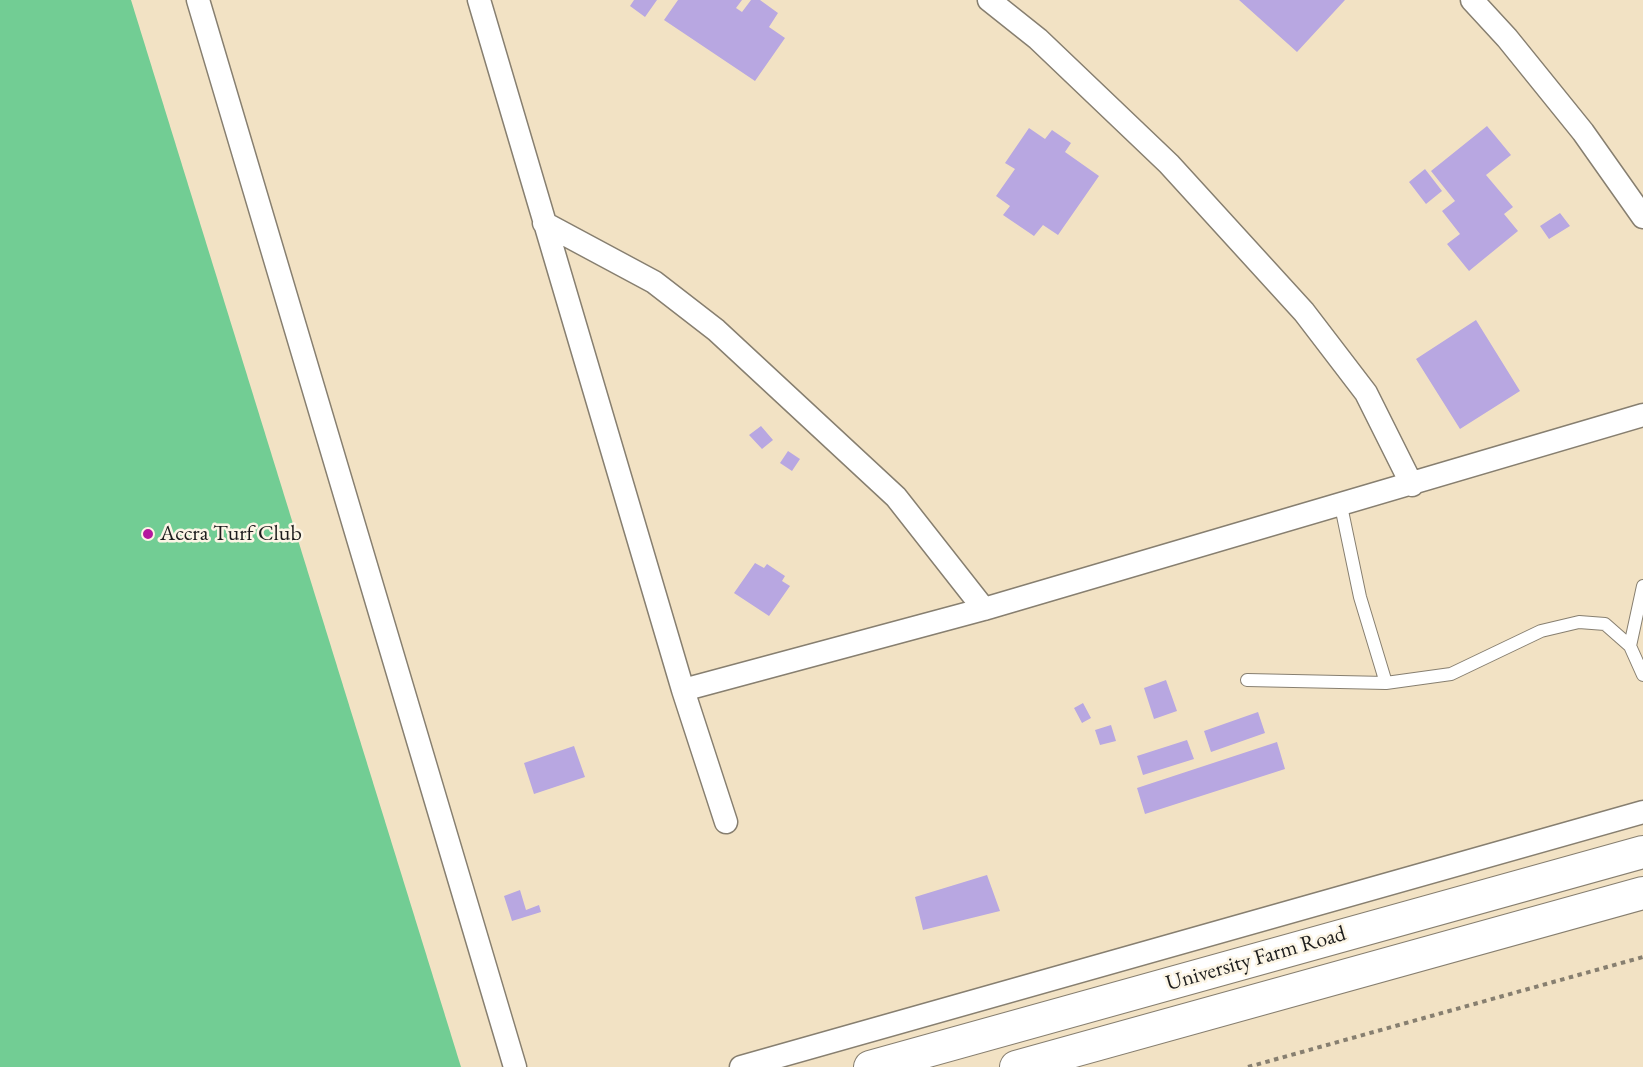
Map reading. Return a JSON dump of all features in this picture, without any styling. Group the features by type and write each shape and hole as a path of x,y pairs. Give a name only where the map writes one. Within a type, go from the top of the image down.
{"street":[{"path":"198,0 515,1067"},
{"path":"479,0 683,690 726,822"},
{"path":"988,0 1038,39 1169,164 1304,312 1366,393 1412,485"},
{"path":"1472,0 1507,38 1583,132 1643,217"},
{"path":"544,224 654,282 716,330 897,497 984,609"},
{"path":"683,690 984,609 1341,506 1643,415"},
{"path":"741,1067 1643,812"},
{"name":"University Farm Road","path":"870,1067 1643,852"},
{"name":"University Farm Road","path":"1016,1067 1643,893"}],"lane":[{"path":"1341,506 1360,597 1386,683"},
{"path":"1630,646 1643,586"},
{"path":"1247,680 1386,683 1451,674 1541,631 1579,622 1605,624 1630,646 1643,675"}],"path":[{"path":"1248,1067 1643,957"}],"green space":[{"name":"Accra Turf Club","path":"0,0 131,0 461,1067 0,1067"}],"building":[{"path":"634,0 657,0 645,17 630,6"},
{"path":"678,0 742,0 736,8 742,12 751,0 760,0 778,13 769,27 785,38 755,81 664,20"},
{"path":"1239,0 1345,0 1297,52"},
{"path":"1487,126 1511,155 1486,175 1513,207 1504,214 1518,231 1469,271 1447,244 1460,234 1442,211 1455,201 1431,171"},
{"path":"1029,128 1045,139 1052,130 1071,143 1065,152 1099,176 1058,235 1043,225 1034,236 1003,215 1010,206 996,196 1015,169 1005,163"},
{"path":"1425,169 1442,191 1426,204 1409,182"},
{"path":"1560,213 1570,226 1549,239 1540,226"},
{"path":"1476,320 1520,391 1460,429 1416,359"},
{"path":"761,426 773,440 762,449 749,435"},
{"path":"788,451 800,459 792,471 780,463"},
{"path":"755,563 764,568 767,564 785,576 782,581 790,586 769,616 734,593"},
{"path":"1166,680 1177,711 1154,719 1144,688"},
{"path":"1083,703 1091,718 1082,723 1074,708"},
{"path":"1258,712 1265,733 1211,752 1204,731"},
{"path":"1111,725 1116,741 1100,745 1095,730"},
{"path":"1187,740 1194,759 1143,775 1137,756"},
{"path":"1277,742 1285,769 1145,814 1137,788"},
{"path":"574,746 585,777 534,794 524,763"},
{"path":"987,875 1000,911 923,930 915,897"},
{"path":"520,890 526,910 539,905 541,912 512,921 504,896"}],"place":[{"name":"Accra Turf Club","path":"148,534"}]}
